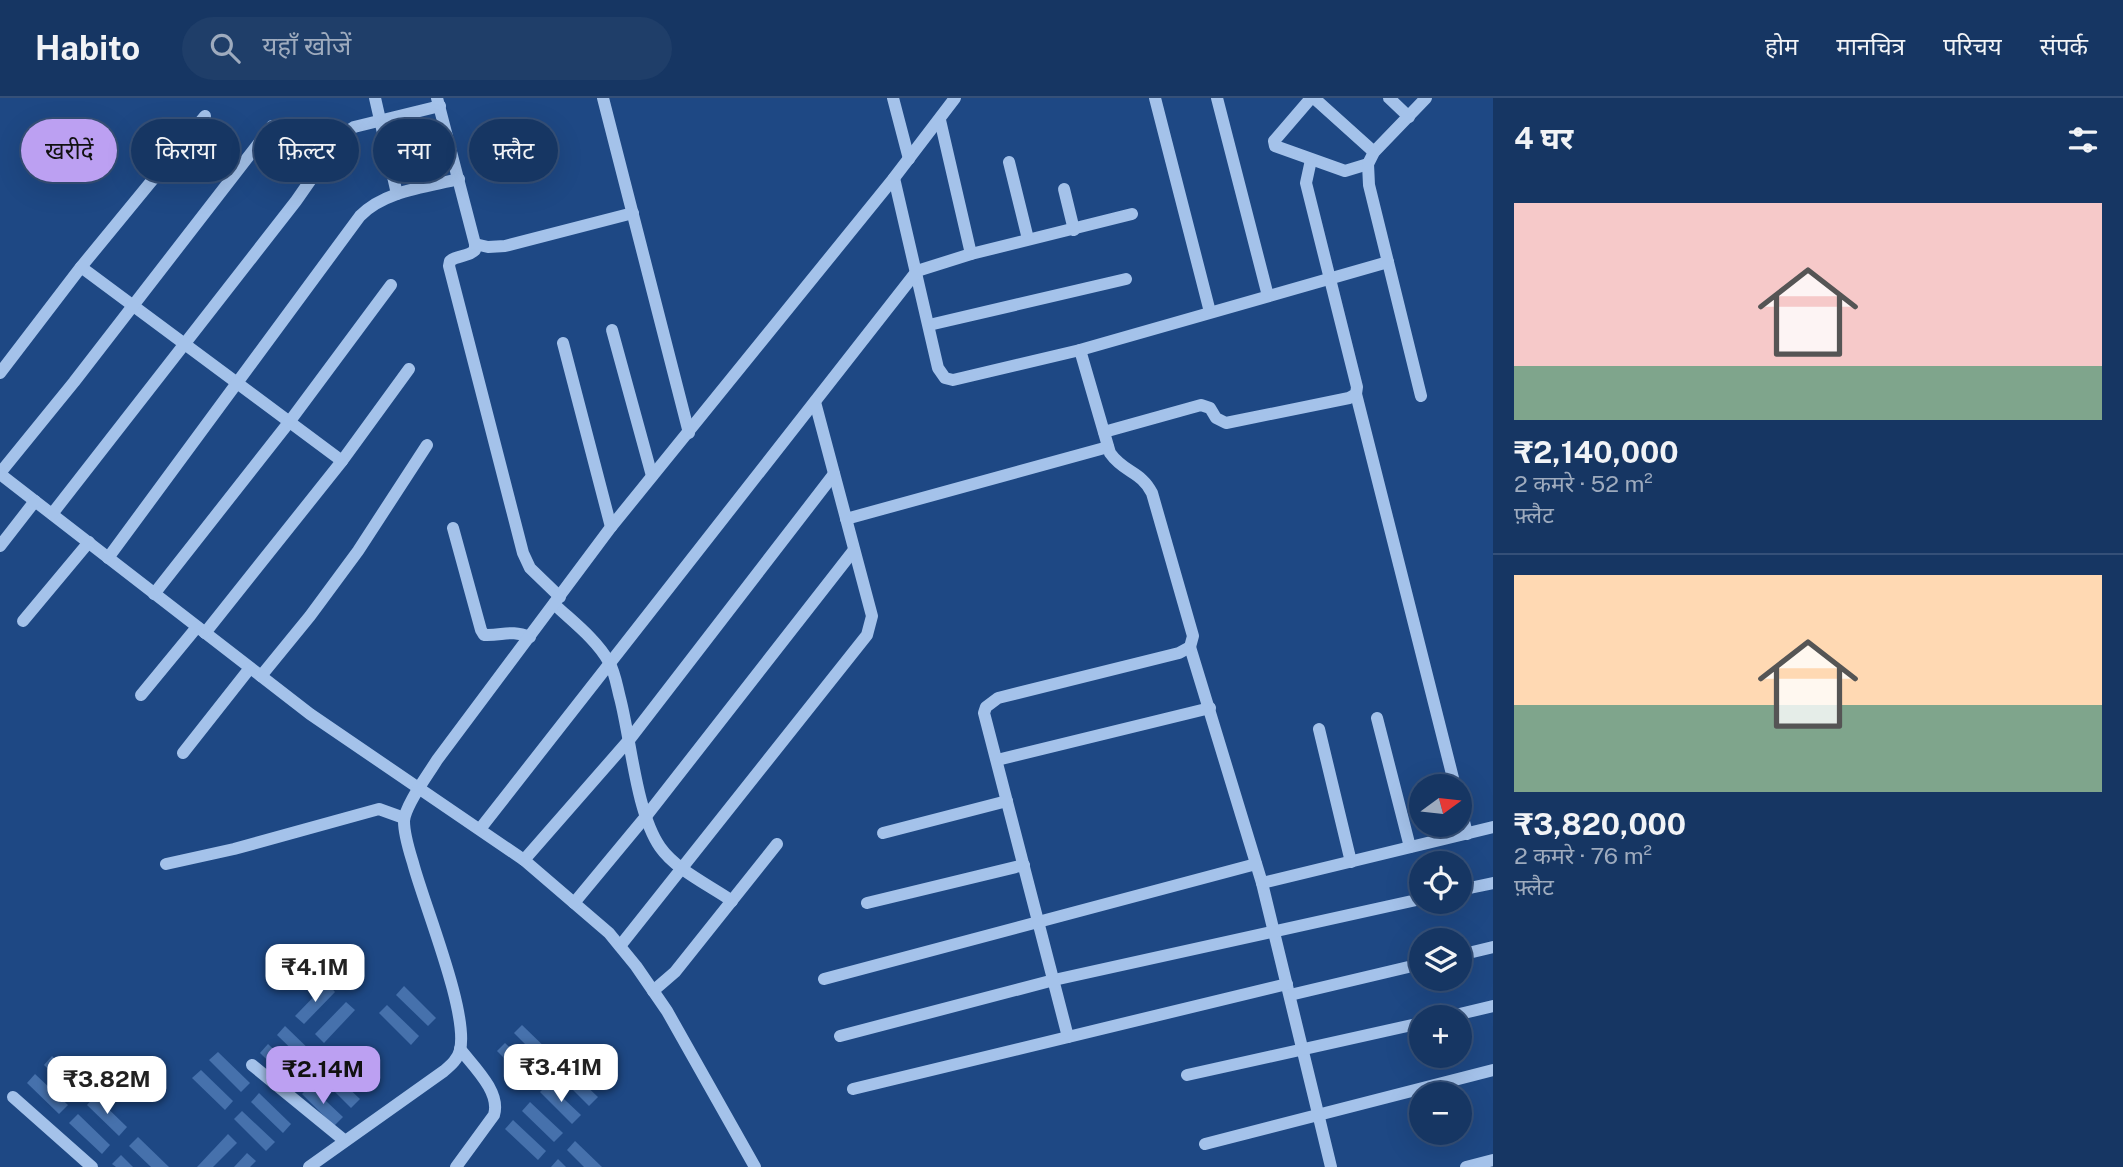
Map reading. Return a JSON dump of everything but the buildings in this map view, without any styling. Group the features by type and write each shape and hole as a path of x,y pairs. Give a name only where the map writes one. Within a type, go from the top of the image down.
{"street":[{"path":"375,98 380,119"},
{"path":"603,98 689,433"},
{"path":"893,98 909,159"},
{"path":"309,1167 444,1071 455,1060 460,1049 458,1007 407,841 404,818 420,788 437,760 611,527 894,178 955,98"},
{"path":"1155,98 1210,313"},
{"path":"1217,98 1268,296"},
{"path":"1371,158 1313,98 1273,144 1345,171 1371,158 1426,98"},
{"path":"1389,98 1409,117"},
{"path":"383,119 439,102 475,244 472,253 453,258 449,266 523,553 530,568 595,642 610,664 636,779 660,847 681,866 732,901"},
{"path":"0,373 81,267 205,116"},
{"path":"940,120 971,254"},
{"path":"52,513 296,201 342,135 354,127 373,122"},
{"path":"254,149 0,474 310,714 524,860 609,933 667,1010 755,1167"},
{"path":"1371,158 1368,185 1421,396"},
{"path":"1311,160 1306,183 1452,774"},
{"path":"1009,162 1028,239"},
{"path":"894,178 938,368 945,378 953,380 1080,350 1388,262"},
{"path":"108,558 369,206 397,194 459,180"},
{"path":"394,182 397,194"},
{"path":"1064,189 1074,230"},
{"path":"475,244 488,247 505,246 633,213"},
{"path":"480,828 917,271 971,254 1132,214"},
{"path":"81,267 342,461"},
{"path":"929,325 1126,279"},
{"path":"154,594 290,421 391,285"},
{"path":"611,330 652,477"},
{"path":"563,343 611,527"},
{"path":"1080,350 1108,447 1119,466 1139,475 1152,493 1193,636 1190,647 1262,883 1331,1167"},
{"path":"141,695 201,630 342,461 409,369"},
{"path":"1104,432 1200,405 1210,408 1216,418 1226,423 1349,398 1356,394"},
{"path":"620,946 867,635 872,616 815,402"},
{"path":"261,676 358,551 427,445"},
{"path":"846,519 1108,447"},
{"path":"524,860 629,740 834,474"},
{"path":"0,546 35,501"},
{"path":"453,528 481,630 490,636 507,631 530,637"},
{"path":"23,621 89,542"},
{"path":"574,903 647,815 854,550"},
{"path":"1069,1037 984,713 990,702 998,698 1179,653 1190,647"},
{"path":"183,753 250,668"},
{"path":"996,760 1210,708"},
{"path":"1377,718 1410,847"},
{"path":"1319,729 1351,862"},
{"path":"883,833 1007,801"},
{"path":"166,864 234,849 379,809 404,818"},
{"path":"1472,832 1493,827"},
{"path":"1262,883 1453,837"},
{"path":"653,990 675,972 777,844"},
{"path":"824,979 1256,864"},
{"path":"867,903 1024,865"},
{"path":"1472,887 1493,883"},
{"path":"839,1036 1054,980 1409,902"},
{"path":"1472,952 1493,947"},
{"path":"853,1089 1069,1037 1409,966"},
{"path":"1472,1011 1493,1006"},
{"path":"1188,1075 1409,1026"},
{"path":"456,1167 495,1115 497,1106 494,1094 460,1049"},
{"path":"252,1065 345,1141"},
{"path":"1205,1144 1493,1070"},
{"path":"13,1097 92,1167"},
{"path":"1466,1167 1493,1160"}]}
